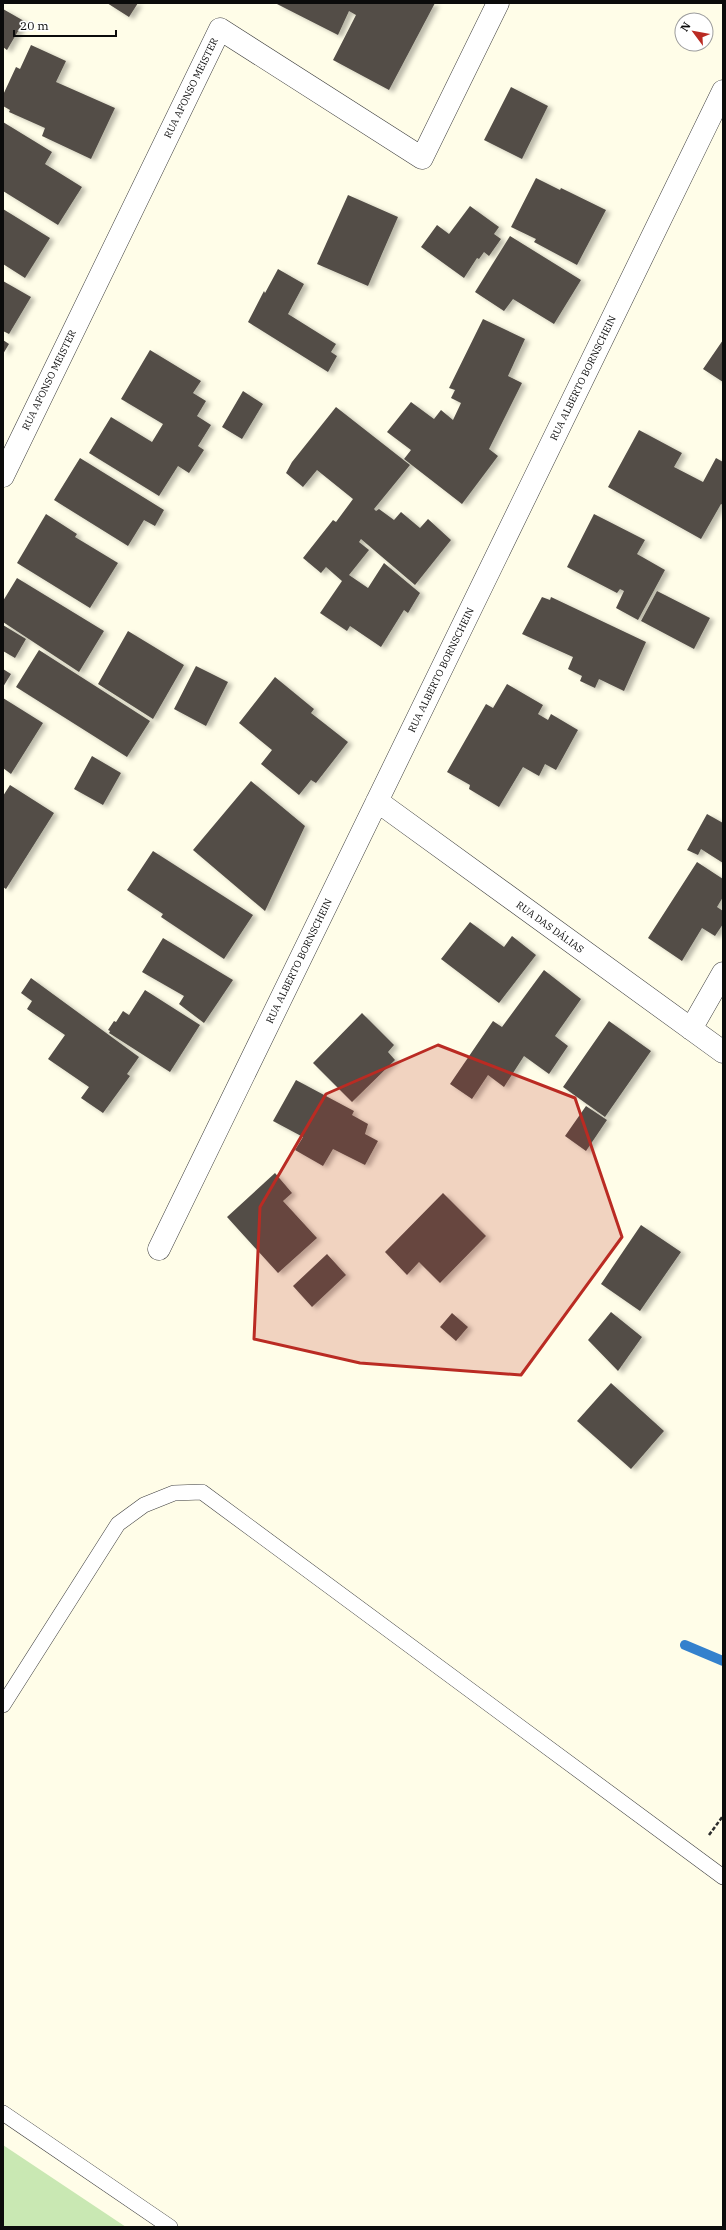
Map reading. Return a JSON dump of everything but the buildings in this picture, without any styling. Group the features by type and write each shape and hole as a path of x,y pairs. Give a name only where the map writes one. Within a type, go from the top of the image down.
{"street":[{"name":"RUA AFONSO MEISTER","path":"3,476 220,29 422,158 498,3"},
{"name":"RUA ALBERTO BORNSCHEIN","path":"159,1249 723,91"},
{"name":"RUA DAS DÁLIAS","path":"377,801 723,1052"},
{"path":"691,1029 723,973"}],"lane":[{"path":"3,1705 118,1524 144,1505 174,1493 202,1492 723,1877"},
{"path":"3,2113 170,2227"}],"highlighted area":[{"path":"438,1045 575,1098 622,1237 521,1375 360,1363 254,1339 260,1207 326,1094"}],"green space":[{"path":"3,2145 126,2227 3,2227"}],"waterway":[{"path":"685,1645 723,1661"}]}
